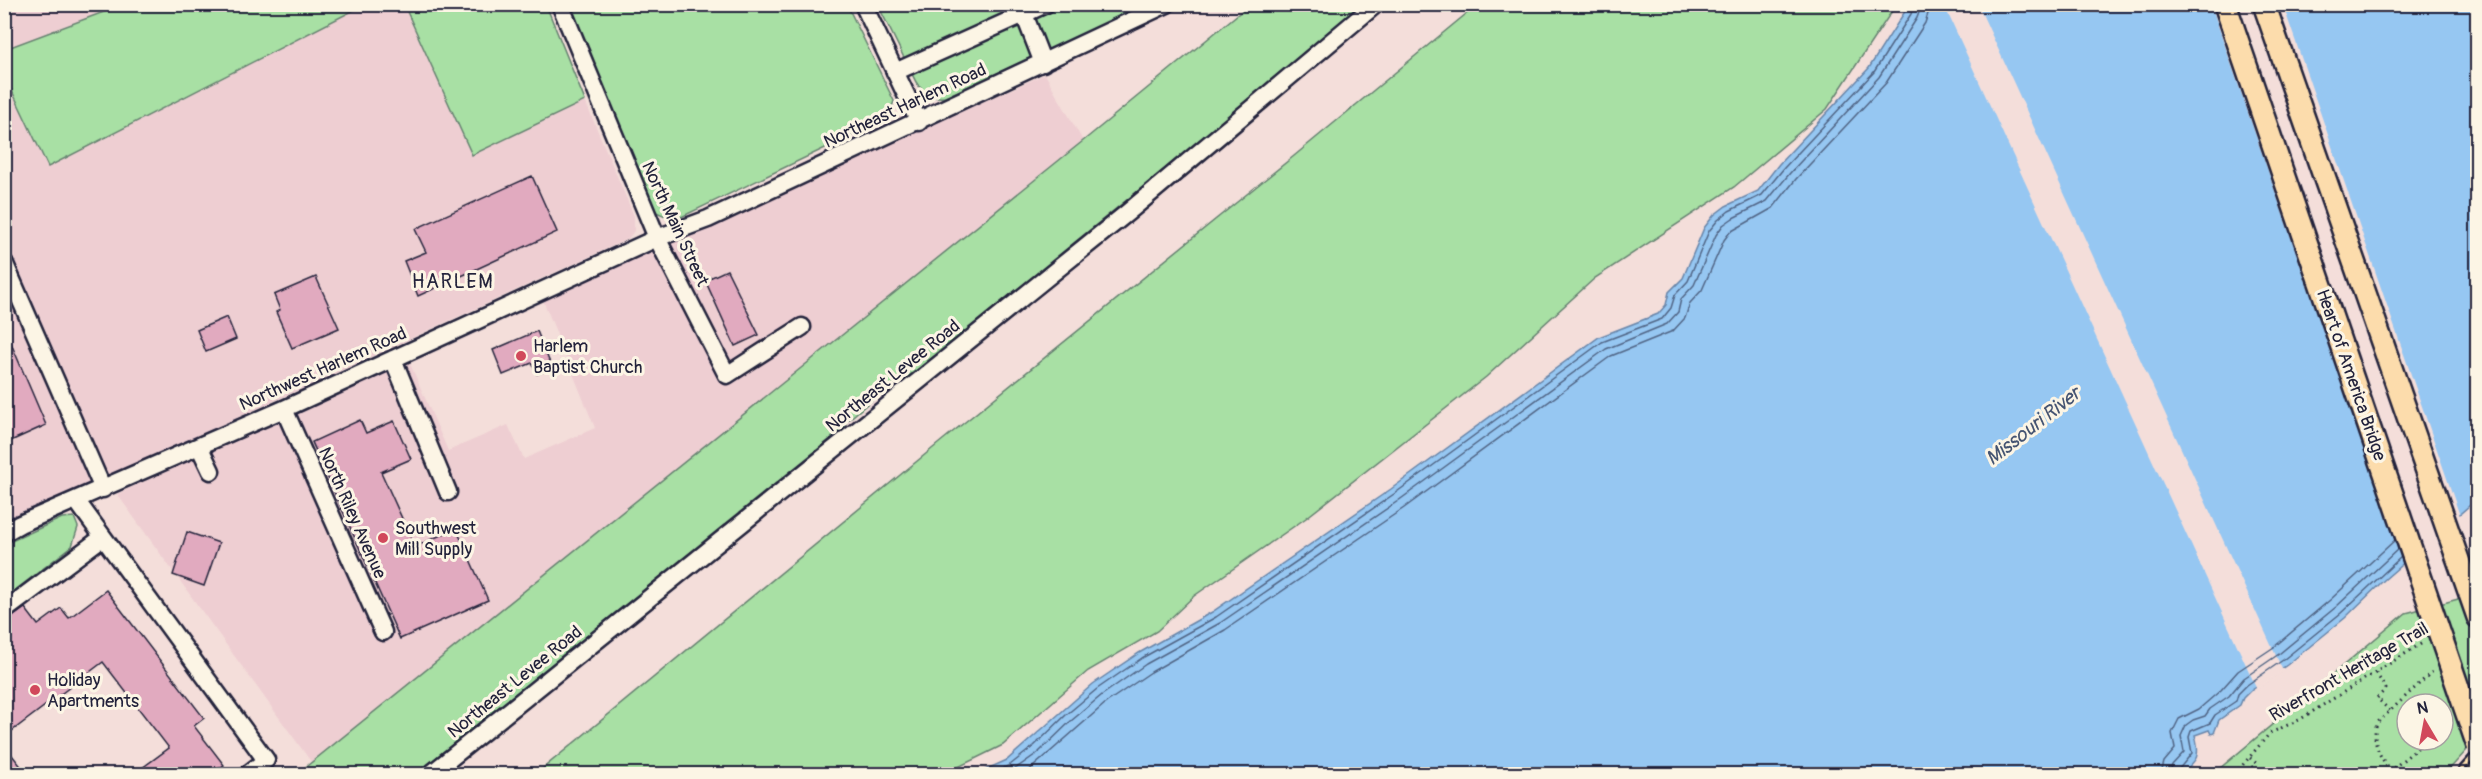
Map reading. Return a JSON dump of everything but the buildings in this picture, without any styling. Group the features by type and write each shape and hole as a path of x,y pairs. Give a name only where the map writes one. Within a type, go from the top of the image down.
{"main road":[{"name":"Heart of America Bridge","path":"2225,4 2478,746"},
{"path":"2264,4 2478,617"},
{"path":"2469,774 2478,764"}],"street":[{"name":"North Main Street","path":"560,4 657,238 727,375 802,327"},
{"path":"863,4 919,122"},
{"path":"895,72 1046,4"},
{"name":"Northeast Harlem Road","path":"657,238 708,219 1167,4"},
{"name":"Northeast Levee Road","path":"431,774 1127,213 1376,4"},
{"path":"1024,14 1043,63"},
{"name":"Northwest Harlem Road","path":"4,533 284,409 657,238"},
{"path":"4,262 103,489"},
{"path":"393,359 448,492"},
{"name":"North Riley Avenue","path":"284,409 383,632"},
{"path":"199,446 211,471"},
{"path":"76,501 266,760 248,774"},
{"path":"4,611 103,537"}],"path":[{"name":"Riverfront Heritage Trail","path":"2235,774 2270,734 2299,720 2427,641"},
{"path":"2413,752 2390,771 2377,748 2374,734 2378,723 2438,667"},
{"path":"2376,673 2386,689 2377,698 2390,711"},
{"path":"2250,758 2256,763 2250,770 2254,774"}],"shaded area":[{"path":"5,5 125,5 5,49"},
{"path":"364,5 404,5 472,154 585,101 634,216 634,231 628,239 5,524 4,76 48,167"},
{"path":"1045,74 1083,141 312,763 117,494 408,359 448,451 508,425 524,459 595,428 543,300"}],"green space":[{"path":"125,4 364,5 48,167 5,76 5,49"},
{"path":"404,5 546,5 585,101 472,155"},
{"path":"569,5 847,5 894,101 888,118 675,220 656,212"},
{"path":"878,5 1135,5 1129,13 945,97 940,97 931,96 916,82"},
{"path":"1249,5 1366,5 902,383 890,385 847,421 844,428 416,774 297,774 1083,141"},
{"path":"1477,5 1896,5 1827,109 1734,187 1595,278 1486,377 1306,518 1194,596 1157,631 1088,671 1003,745 944,774 536,774 944,439"},
{"path":"74,517 78,527 72,546 5,598 5,544 62,518"},
{"path":"2477,594 2477,739 2445,774 2213,774 2406,613"}],"water":[{"name":"Missouri River","path":"1909,5 2477,5 2477,499 2384,580 2345,618 2287,665 2252,689 2240,705 2219,720 2214,733 2211,734 2209,730 2195,735 2198,748 2196,758 2181,774 976,774 1007,760 1093,684 1139,653 1212,612 1391,489 1599,337 1658,314 1666,305 1669,292 1683,278 1704,228 1714,215 1726,206 1758,191 1779,164 1869,68"}],"pier":[{"path":"1944,5 1978,5 2283,671 2257,689"},
{"path":"2211,5 2283,5 2460,516 2404,566"}],"tram line":[{"path":"2461,774 2478,756"}],"place":[{"name":"Harlem Baptist Church","path":"521,356"},
{"name":"Southwest Mill Supply","path":"383,538"},
{"name":"Holiday Apartments","path":"35,690"}],"district":[{"name":"HARLEM","path":"453,281"}]}
